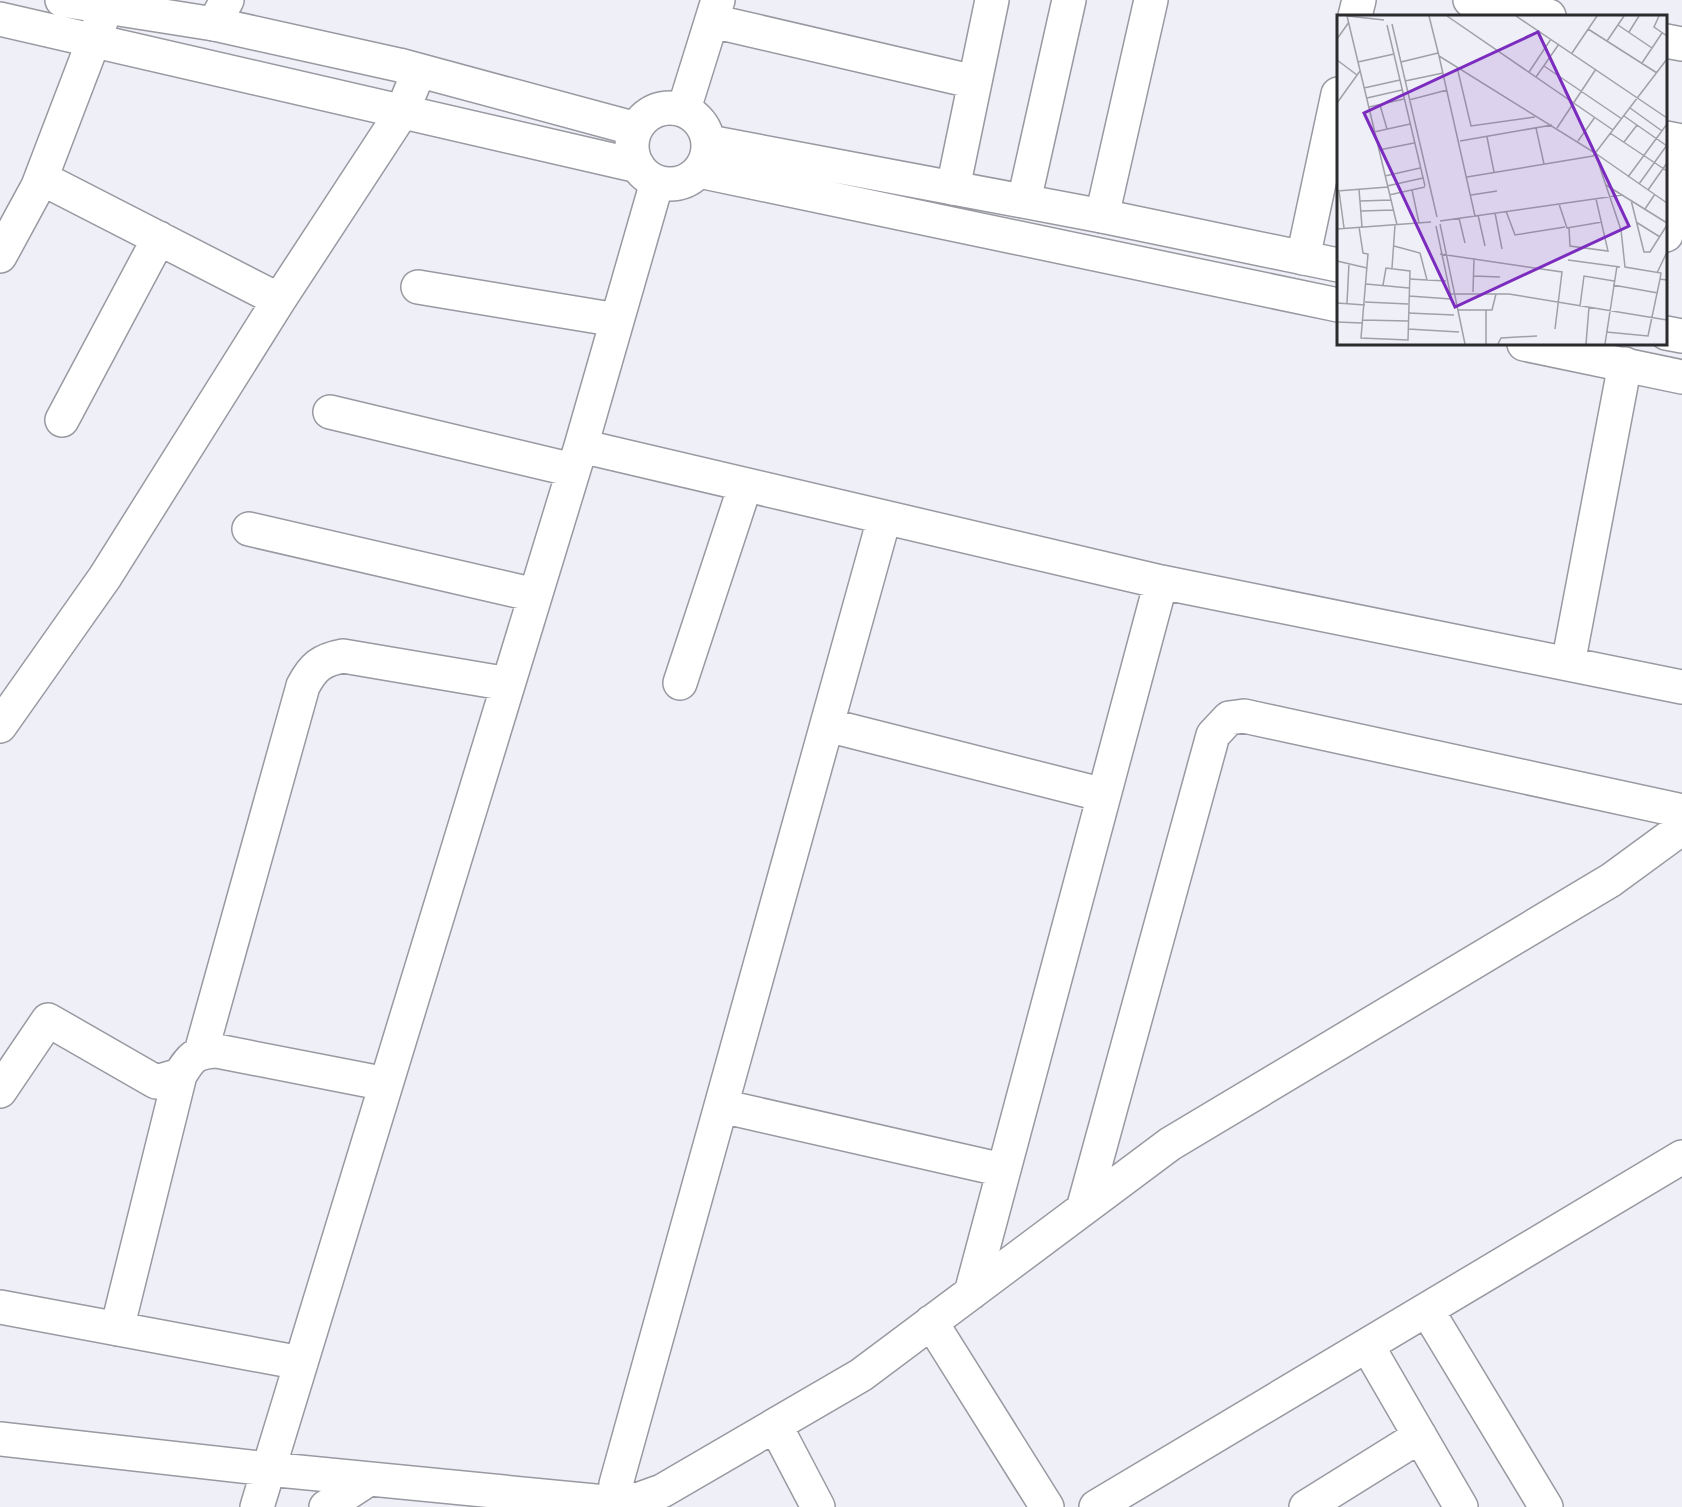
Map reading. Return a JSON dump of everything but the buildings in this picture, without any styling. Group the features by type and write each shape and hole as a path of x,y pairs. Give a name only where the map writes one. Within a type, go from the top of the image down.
{"street":[{"path":"65,0 106,8 221,12 419,71 636,129"},
{"path":"953,188 992,0"},
{"path":"1024,201 1069,0"},
{"path":"1102,216 1151,0"},
{"path":"1355,15 1359,0"},
{"path":"1470,0 1513,13 1537,15"},
{"path":"0,256 41,178 106,8"},
{"path":"684,109 715,10 975,82"},
{"path":"0,19 402,112 647,174 676,184 704,156"},
{"path":"1667,40 1682,44"},
{"path":"0,726 105,577 279,300 402,112 419,71"},
{"path":"1303,258 1337,99"},
{"path":"257,1507 617,320 647,174 632,142 636,129 644,118 656,110 670,107 684,109 701,122 704,156"},
{"path":"1667,138 1682,141"},
{"path":"704,156 953,188 1337,265"},
{"path":"704,156 1337,305"},
{"path":"1667,226 1682,160"},
{"path":"41,178 279,300"},
{"path":"62,420 159,238"},
{"path":"418,287 617,320"},
{"path":"1667,333 1682,336"},
{"path":"1529,345 1682,377"},
{"path":"1568,664 1624,364"},
{"path":"330,412 577,458 745,486 1161,582 1682,687"},
{"path":"680,683 745,486"},
{"path":"625,1506 616,1484 884,519"},
{"path":"249,529 535,595"},
{"path":"971,1293 1161,582"},
{"path":"117,1329 190,1064 303,686 312,670 325,659 343,656 508,684"},
{"path":"1083,1209 1213,735 1229,718 1244,716 1682,811"},
{"path":"827,725 1104,795"},
{"path":"0,1439 625,1506 662,1491 861,1375 1170,1144 1611,880 1682,828"},
{"path":"0,1091 48,1020 156,1082 217,1051 386,1084"},
{"path":"721,1106 1003,1170"},
{"path":"1096,1507 1682,1157"},
{"path":"0,1307 301,1363"},
{"path":"1427,1310 1545,1507"},
{"path":"931,1322 1047,1507"},
{"path":"1367,1345 1461,1507"},
{"path":"775,1425 818,1507"},
{"path":"1306,1507 1420,1436"},
{"path":"326,1507 369,1479"}]}
